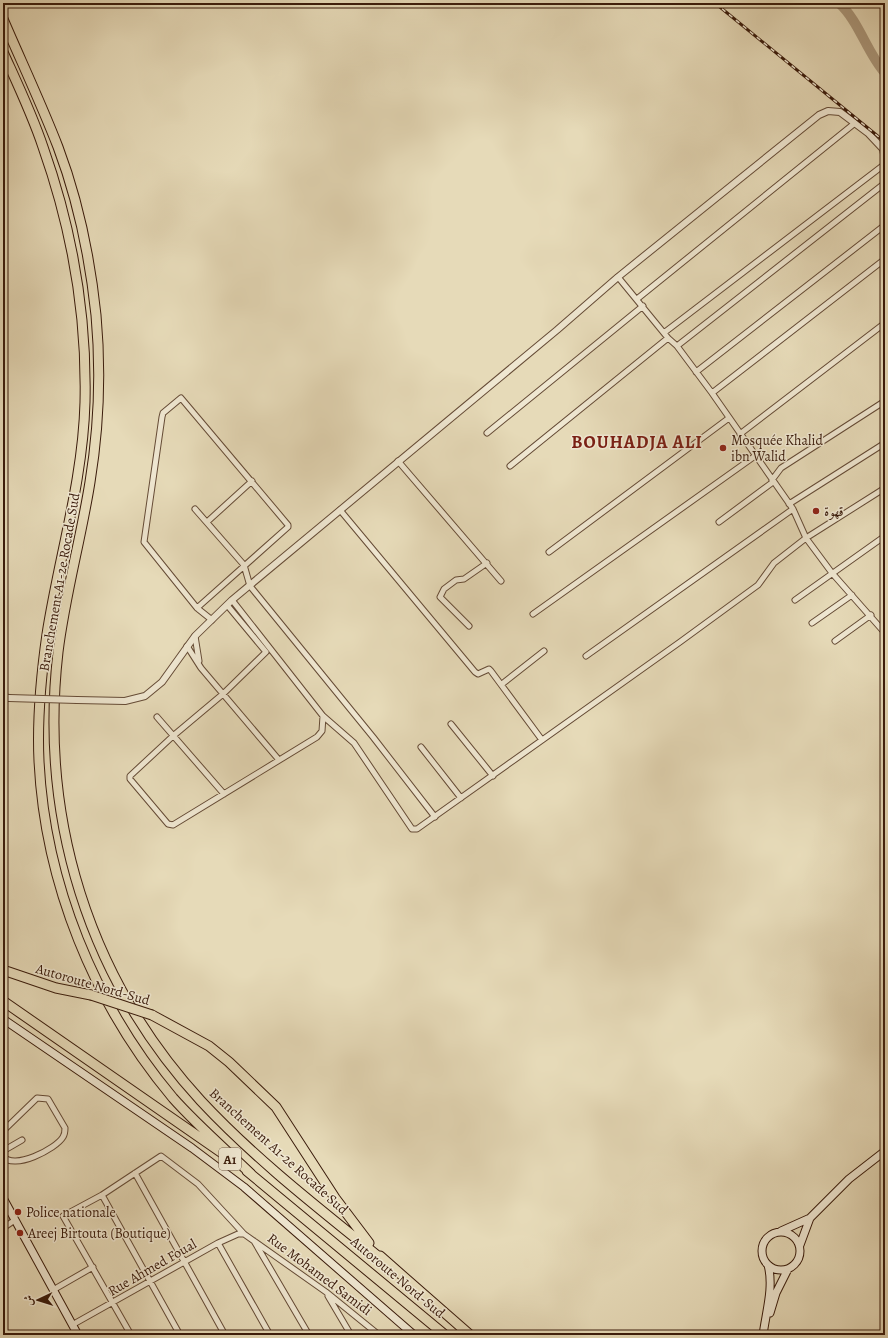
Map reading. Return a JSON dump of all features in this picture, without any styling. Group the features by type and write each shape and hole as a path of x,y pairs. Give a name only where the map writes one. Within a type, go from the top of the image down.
{"highway":[{"name":"Branchement A1-2e Rocade Sud","path":"3,19 40,102 69,181 87,253 96,319 98,389 95,451 61,635 54,710 54,739 60,809 66,843 76,883 102,952 119,987 141,1025 182,1079 220,1120 302,1195 384,1261"},
{"name":"Branchement A1-2e Rocade Sud","path":"3,52 42,145 56,186 71,244 83,325 85,402 82,445 72,507 48,632 40,689 39,760 45,822 51,850 58,881 74,929 103,993 126,1032 174,1099 251,1174"},
{"name":"Autoroute Nord-Sud","path":"3,970 49,986 91,995 152,1015 209,1046 229,1062 276,1107 347,1216 384,1261 470,1335"},
{"name":"Autoroute Nord-Sud","path":"3,1002 251,1174 445,1335"}],"main road":[{"path":"3,1019 192,1148 244,1187 414,1335"},
{"path":"763,1335 770,1291 770,1279 768,1265 762,1255 763,1244 770,1235 810,1218 849,1179 885,1151"},
{"path":"4,1203 15,1220 78,1335"},
{"path":"768,1265 777,1270 788,1269 793,1266 799,1257 800,1245 810,1218"},
{"path":"780,1231 793,1235 800,1245"},
{"path":"763,1335 776,1293 788,1269"}],"street":[{"path":"6,697 125,701 145,696 162,682 195,636 229,602 557,330 618,277 819,115 828,111 840,112 868,133 883,149 885,159"},
{"path":"637,299 855,124"},
{"path":"665,332 885,164"},
{"path":"677,346 885,183"},
{"path":"696,372 885,225"},
{"path":"712,393 885,259"},
{"path":"618,277 665,332 668,338 677,346 712,393 793,509 806,538 832,573 871,615 885,633"},
{"path":"487,432 643,306"},
{"path":"740,434 885,323"},
{"path":"510,466 668,338"},
{"path":"197,608 288,527 288,525 181,398 163,413 144,542 197,608 212,620"},
{"path":"719,522 772,481 781,468 885,401"},
{"path":"549,552 729,418"},
{"path":"789,504 885,443"},
{"path":"533,614 755,456"},
{"path":"398,461 501,581"},
{"path":"207,522 252,481"},
{"path":"229,602 322,716 354,743 412,829 422,826 493,776 758,584 774,563 806,538 885,488"},
{"path":"195,508 244,565 250,586 373,737 435,817"},
{"path":"586,656 793,509"},
{"path":"340,510 475,672 481,674 489,669 502,684 542,740"},
{"path":"795,600 885,536"},
{"path":"469,626 440,597 444,589 456,580 464,579 487,563"},
{"path":"812,623 852,595"},
{"path":"229,602 266,652 223,694 173,736 130,777 168,824 173,826 317,737 322,731 322,716"},
{"path":"835,641 871,615"},
{"path":"195,636 200,666"},
{"path":"187,646 200,666 279,760"},
{"path":"502,684 544,652"},
{"path":"157,717 224,794"},
{"path":"451,724 493,776"},
{"path":"421,747 461,798"},
{"path":"3,1131 37,1098 41,1097 48,1099 65,1128 65,1133 62,1138 38,1155 23,1161 12,1162 6,1160 3,1156"},
{"path":"3,1151 22,1140"},
{"name":"Rue Mohamed Samidi","path":"135,1173 161,1156 198,1184 244,1234 326,1292 379,1335"},
{"path":"131,1335 63,1216 102,1195 135,1173 184,1264 225,1335"},
{"path":"102,1195 180,1335"},
{"path":"3,1228 15,1220"},
{"name":"Rue Ahmed Foual","path":"72,1325 184,1264 218,1243 238,1234 244,1234"},
{"path":"253,1239 309,1335"},
{"path":"218,1243 270,1335"},
{"path":"53,1290 93,1267"},
{"path":"326,1292 351,1335"}],"waterway":[{"path":"839,3 846,10 858,28 873,56 885,73"}],"railway":[{"path":"715,3 885,142"}],"place":[{"name":"Mosquée Khalid ibn Walid","path":"723,448"},
{"name":"قهوة","path":"816,511"},
{"name":"Police nationale","path":"18,1212"},
{"name":"Areej Birtouta (Boutique)","path":"20,1233"}],"district":[{"name":"BOUHADJA ALI","path":"637,442"}]}
